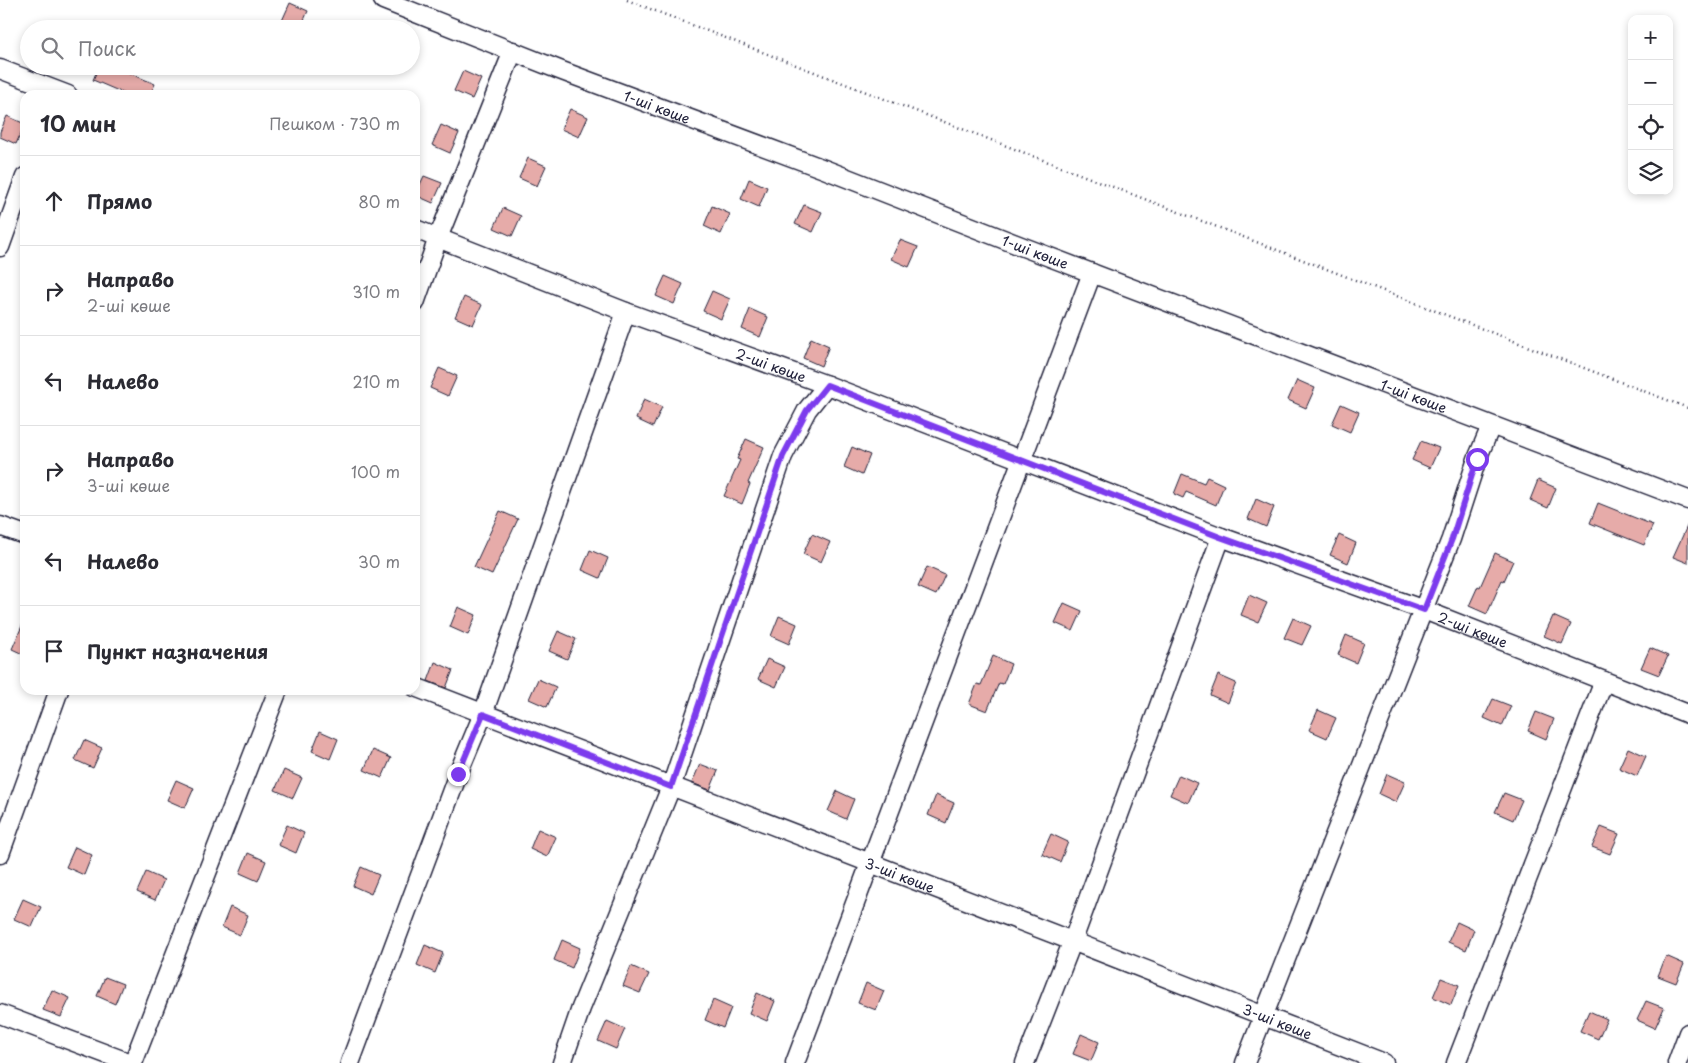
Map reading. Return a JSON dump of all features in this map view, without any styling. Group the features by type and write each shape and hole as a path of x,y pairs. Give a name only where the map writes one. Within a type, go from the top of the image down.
{"lane":[{"name":"1-ші көше","path":"383,0 1688,500"},
{"path":"420,289 438,238 513,51"},
{"path":"0,69 52,90"},
{"path":"0,247 20,191"},
{"name":"2-ші көше","path":"420,230 626,312 827,385 1220,537 1424,610 1688,714"},
{"path":"795,1063 872,863 1020,461 1092,273"},
{"path":"350,1063 458,774 483,714 626,312"},
{"path":"562,1063 582,1008 671,787 783,456 807,410 827,385"},
{"path":"1245,1063 1452,539 1477,459 1491,426"},
{"path":"0,526 20,533"},
{"path":"1025,1063 1073,940 1220,537"},
{"path":"1456,1063 1604,681"},
{"name":"3-ші көше","path":"420,689 1073,940 1384,1063"},
{"path":"0,854 57,695"},
{"path":"0,1014 132,1063 276,695"},
{"path":"1677,1063 1688,1033"}],"path":[{"path":"627,0 1688,408"}],"building":[{"path":"290,3 308,11 304,20 282,20"},
{"path":"463,71 481,79 472,99 454,91"},
{"path":"95,75 134,75 155,84 152,90 116,90 93,80"},
{"path":"570,109 588,117 579,137 561,129"},
{"path":"7,116 20,122 20,135 16,144 0,137 0,132"},
{"path":"441,125 459,133 450,153 432,145"},
{"path":"528,158 546,166 537,186 519,178"},
{"path":"424,176 442,183 433,203 420,197 420,184"},
{"path":"749,179 767,187 759,207 741,199"},
{"path":"804,205 822,212 813,232 795,224"},
{"path":"712,206 730,214 721,234 704,226"},
{"path":"503,208 521,216 512,236 494,228"},
{"path":"900,240 918,247 909,267 891,259"},
{"path":"665,276 683,284 674,304 656,296"},
{"path":"712,291 730,299 721,319 703,311"},
{"path":"464,297 482,305 473,325 455,317"},
{"path":"750,309 768,317 760,337 742,329"},
{"path":"811,338 829,346 821,366 803,358"},
{"path":"439,368 457,376 448,396 430,388"},
{"path":"1297,380 1315,388 1306,408 1288,400"},
{"path":"644,399 662,407 653,427 636,419"},
{"path":"1341,404 1359,412 1350,432 1332,424"},
{"path":"746,439 764,447 748,483 750,484 742,504 724,496 740,460 737,459"},
{"path":"1421,441 1439,448 1430,468 1412,460"},
{"path":"852,447 870,455 862,475 844,467"},
{"path":"1182,474 1204,483 1207,477 1224,485 1216,505 1186,492 1183,498 1174,494"},
{"path":"1538,480 1556,488 1548,508 1530,500"},
{"path":"1256,499 1274,507 1266,527 1248,519"},
{"path":"1598,503 1653,525 1644,545 1590,523"},
{"path":"500,511 518,519 492,575 474,567"},
{"path":"1688,524 1688,563 1673,557"},
{"path":"812,534 830,542 821,562 803,554"},
{"path":"1339,535 1356,543 1348,563 1330,555"},
{"path":"590,550 608,558 600,578 582,570"},
{"path":"1495,553 1513,561 1504,581 1502,580 1487,614 1469,606 1478,586 1480,587"},
{"path":"927,567 945,575 936,595 918,587"},
{"path":"1249,595 1267,603 1258,622 1241,615"},
{"path":"1064,603 1082,611 1073,631 1055,623"},
{"path":"458,607 476,615 468,635 450,627"},
{"path":"779,616 797,624 789,644 771,636"},
{"path":"1553,616 1571,624 1562,644 1544,636"},
{"path":"1293,618 1311,626 1302,645 1284,638"},
{"path":"20,631 20,653 12,649"},
{"path":"558,631 576,639 567,659 549,651"},
{"path":"1346,635 1364,643 1356,663 1338,655"},
{"path":"1650,648 1668,656 1659,675 1641,668"},
{"path":"993,656 1011,664 1003,684 999,683 987,711 969,704 977,684 981,685"},
{"path":"767,659 785,667 776,687 758,679"},
{"path":"435,662 453,670 446,688 428,681"},
{"path":"1218,675 1236,683 1228,703 1210,695"},
{"path":"538,679 556,687 547,707 529,699"},
{"path":"1493,699 1511,706 1502,726 1484,718"},
{"path":"1318,710 1336,718 1327,738 1309,730"},
{"path":"1536,712 1554,719 1546,739 1528,731"},
{"path":"320,731 338,739 330,759 312,751"},
{"path":"84,740 102,748 93,768 75,760"},
{"path":"1628,748 1646,756 1637,776 1619,768"},
{"path":"373,750 391,758 382,778 364,770"},
{"path":"700,764 718,771 710,790 692,783"},
{"path":"284,770 302,778 293,798 275,790"},
{"path":"1387,774 1405,782 1396,802 1379,794"},
{"path":"1179,775 1197,783 1188,803 1170,795"},
{"path":"176,780 194,788 185,808 167,800"},
{"path":"837,791 854,799 846,819 828,811"},
{"path":"1504,793 1522,800 1513,820 1495,812"},
{"path":"936,795 954,803 946,823 928,815"},
{"path":"287,825 304,833 296,853 278,845"},
{"path":"1601,827 1619,834 1610,854 1592,847"},
{"path":"538,829 556,837 547,857 530,849"},
{"path":"1051,834 1068,842 1060,862 1042,854"},
{"path":"75,847 92,855 84,875 66,867"},
{"path":"248,853 266,861 258,881 240,873"},
{"path":"361,867 379,875 371,894 353,886"},
{"path":"146,872 164,880 155,900 137,892"},
{"path":"23,899 41,907 32,927 14,919"},
{"path":"230,907 248,915 240,935 222,927"},
{"path":"1457,922 1474,930 1466,950 1448,942"},
{"path":"562,940 580,948 572,968 554,960"},
{"path":"425,945 443,953 435,973 417,965"},
{"path":"1666,956 1684,964 1676,983 1658,976"},
{"path":"631,966 649,974 640,993 623,986"},
{"path":"105,977 123,984 115,1004 97,996"},
{"path":"1441,978 1459,985 1451,1005 1433,997"},
{"path":"866,983 884,991 876,1010 858,1003"},
{"path":"52,990 70,998 61,1017 43,1010"},
{"path":"757,993 775,1001 767,1021 749,1013"},
{"path":"713,1000 731,1008 723,1028 705,1020"},
{"path":"1646,1001 1664,1008 1655,1028 1637,1020"},
{"path":"1589,1011 1607,1019 1598,1039 1580,1031"},
{"path":"607,1021 625,1029 616,1049 598,1041"},
{"path":"1081,1034 1099,1042 1091,1061 1073,1054"}],"route":[{"path":"458,774 483,714 671,787 783,456 807,410 827,385 1220,537 1424,610 1452,539 1477,459"}]}
